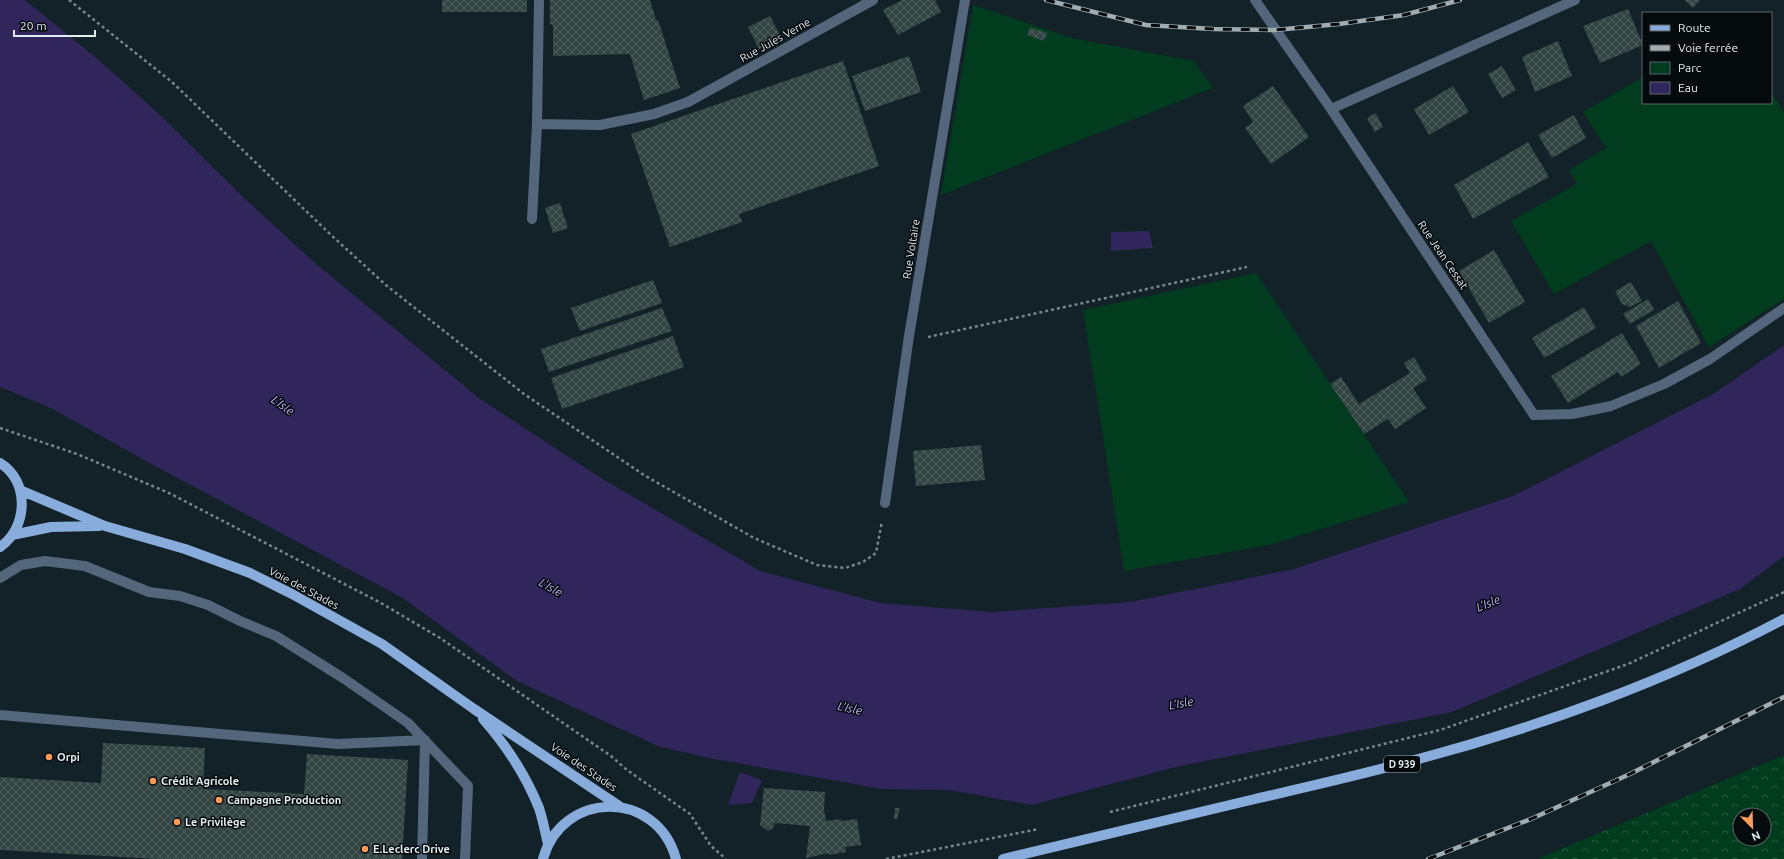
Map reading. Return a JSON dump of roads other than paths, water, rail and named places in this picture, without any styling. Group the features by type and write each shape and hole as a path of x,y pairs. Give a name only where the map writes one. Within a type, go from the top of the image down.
{"main road":[{"path":"0,463 14,476 20,490 22,506 20,521 12,535 0,547"},
{"name":"Voie des Stades","path":"20,490 105,526 185,549 250,573 292,594 382,644 474,709 619,806"},
{"name":"Voie des Stades","path":"12,535 51,527 105,526"},
{"name":"D 939","path":"1003,859 1362,774 1487,739 1571,711 1659,677 1718,652 1784,619"},
{"name":"Voie des Stades","path":"474,709 496,734 529,786 539,808 548,844"},
{"path":"543,859 548,844 561,826 578,814 598,807 619,806 637,811 652,820 664,832 673,848 676,859"},
{"path":"673,848 684,859"}],"street":[{"path":"532,219 537,124 539,0"},
{"name":"Rue Jules Verne","path":"537,124 600,125 654,114 688,102 872,0"},
{"name":"Rue Voltaire","path":"885,503 909,336 965,0"},
{"name":"Rue Jean Cessat","path":"1254,0 1331,109 1534,415 1572,414 1611,406 1664,384 1710,359 1784,308"},
{"path":"1331,109 1575,0"},
{"path":"0,578 21,565 45,561 85,566 149,592 180,596 208,604 240,621 276,636 323,665 408,723 468,786 465,859"},
{"path":"0,715 338,744 424,740"},
{"path":"422,859 424,740"}],"water":[{"name":"L'Isle","path":"0,0 25,0 101,62 158,113 242,196 315,263 480,399 601,478 760,571 880,603 992,612 1131,602 1294,569 1513,496 1715,393 1784,345 1784,556 1740,589 1452,712 1180,766 1031,805 950,790 882,789 704,757 658,746 517,681 403,598 155,466 51,408 0,387"},
{"path":"1149,231 1153,248 1111,251 1111,232"},
{"path":"740,772 762,780 752,803 728,805"}],"railway":[{"path":"1046,0 1146,25 1213,29 1275,30 1339,24 1404,15 1460,0"},
{"path":"1428,859 1531,819 1630,774 1784,697"}],"place":[{"name":"Orpi","path":"49,757"},
{"name":"Crédit Agricole","path":"153,781"},
{"name":"Campagne Production","path":"219,800"},
{"name":"Le Privilège","path":"177,822"},
{"name":"E.Leclerc Drive","path":"365,849"}]}
